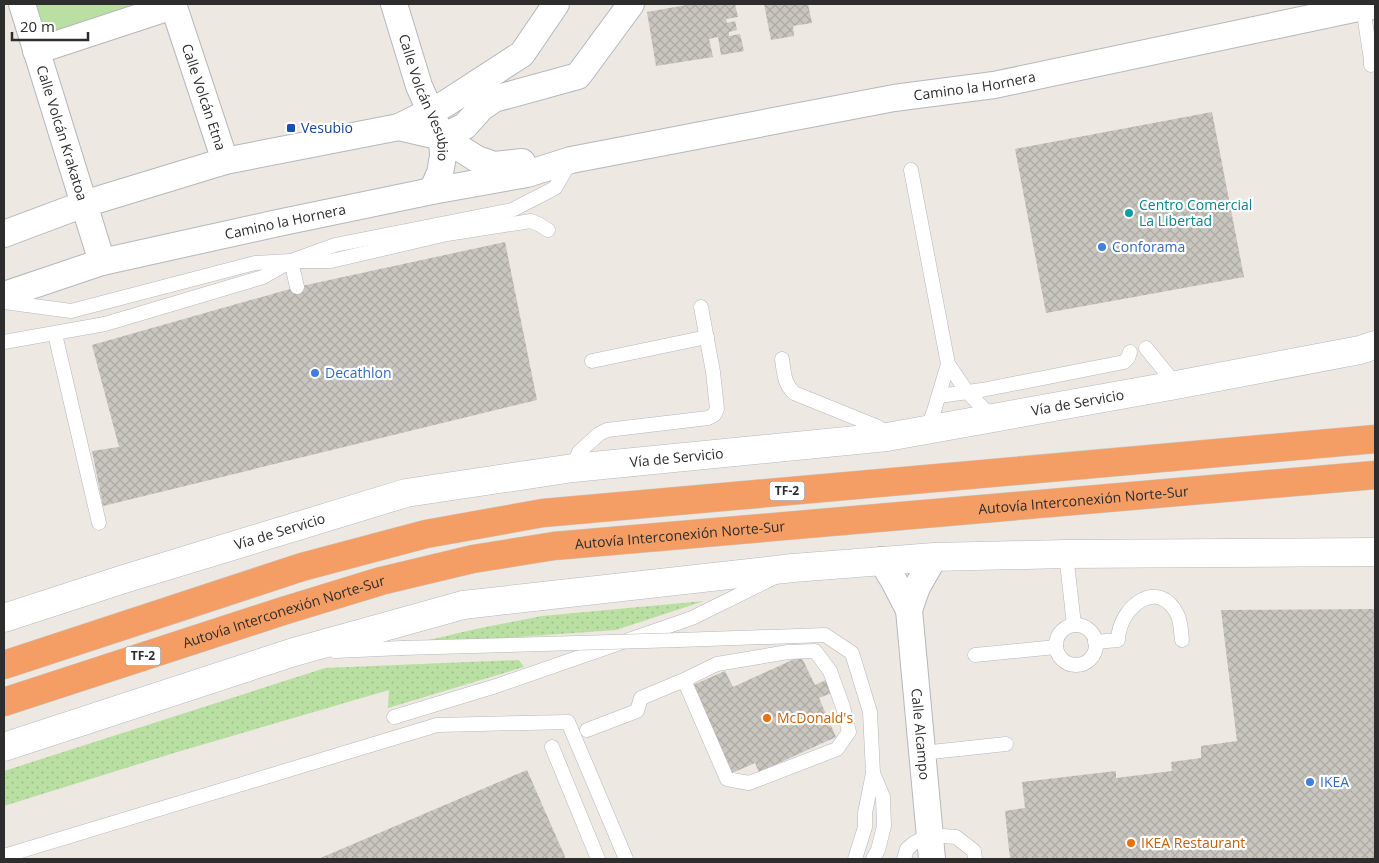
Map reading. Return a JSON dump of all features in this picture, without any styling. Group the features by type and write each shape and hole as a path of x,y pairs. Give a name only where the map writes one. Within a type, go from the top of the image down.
{"highway":[{"name":"TF-2","path":"4,665 302,567 426,534 543,513 1375,439"},
{"name":"Autovía Interconexión Norte-Sur","path":"4,702 381,581 473,560 554,546 1375,475"}],"street":[{"name":"Calle Volcán Krakatoa","path":"22,4 102,262"},
{"name":"Calle Volcán Vesubio","path":"394,4 419,86 442,137 440,173 432,191"},
{"name":"Camino la Hornera","path":"4,234 84,204 225,161 399,127 445,104 522,54 556,4"},
{"path":"442,137 465,126 481,108 494,99 578,76 630,4"},
{"path":"36,51 173,5"},
{"name":"Calle Volcán Etna","path":"173,5 225,161"},
{"name":"Camino la Hornera","path":"4,295 102,262 432,191 527,174 571,160 894,98 994,85 1369,6"},
{"path":"522,54 524,71 538,87"},
{"name":"Camino la Hornera","path":"399,127 442,137 477,159 494,165 571,160"},
{"name":"Vía de Servicio","path":"4,618 124,579 406,493 573,468 886,437 1176,386 1370,349"},
{"path":"4,747 294,652 463,605 881,560 1066,554 1375,552"},
{"name":"Calle Alcampo","path":"909,610 917,588 934,557"},
{"name":"Calle Alcampo","path":"881,560 909,610 931,847"}],"lane":[{"path":"1369,6 1370,64"},
{"path":"4,342 106,324 263,278 291,261 335,245 512,210 555,188 571,160"},
{"path":"911,170 948,364 967,392 994,419"},
{"path":"4,302 71,311 255,263 331,261 446,234 531,221 548,230"},
{"path":"291,261 297,287"},
{"path":"573,468 579,452 599,434 607,430 708,418 714,415 717,409 715,392 701,307"},
{"path":"55,334 99,523"},
{"path":"592,361 707,337"},
{"path":"1146,348 1176,386"},
{"path":"939,396 1124,362 1130,352"},
{"path":"782,359 786,383 788,388 794,393 878,427 886,437"},
{"path":"926,431 948,364"},
{"path":"1066,554 1074,626"},
{"path":"394,717 496,686 692,618 793,568"},
{"path":"1095,642 1118,640 1119,630 1132,606 1149,597 1162,598 1170,604 1179,618 1182,640"},
{"path":"1074,626 1085,628 1090,632 1095,642 1093,656 1083,664 1077,665 1070,665 1060,658 1056,647 1062,630 1074,626"},
{"path":"294,652 825,635 852,653 870,712 873,773 865,813 865,827 854,859"},
{"path":"975,654 1056,647"},
{"path":"587,730 637,711 641,698 717,664 788,652 815,651 830,671 843,707 849,732 837,749 748,783 727,779 684,680"},
{"path":"4,856 436,725 568,722 626,859"},
{"path":"922,753 1006,744"},
{"path":"552,747 598,859"},
{"path":"873,773 883,797 884,826 878,850 873,859"},
{"path":"896,859 906,854 914,843 931,847 956,837 974,852 975,859"}],"green space":[{"path":"31,4 146,4 50,37 39,32"},
{"path":"704,601 616,630 407,645 542,616"},
{"path":"519,660 524,667 388,708 389,690 174,753 4,806 4,771 325,668"}],"building":[{"path":"692,4 735,4 738,17 726,19 727,23 735,21 737,30 729,32 729,36 740,34 744,51 721,55 718,37 709,39 713,57 656,66 647,12"},
{"path":"764,4 808,4 812,23 793,26 794,36 771,40"},
{"name":"Centro Comercial La Libertad","path":"1212,112 1244,277 1046,313 1015,149"},
{"name":"Decathlon","path":"505,242 537,400 103,506 92,451 119,447 92,345 297,287"},
{"path":"1375,609 1375,859 1010,859 1005,811 1025,808 1022,782 1116,771 1116,778 1172,771 1171,762 1201,758 1201,746 1237,741 1221,610"},
{"name":"McDonald's","path":"801,656 815,685 828,679 834,692 819,698 836,737 759,772 755,763 730,774 693,685 725,671 733,687"},
{"path":"527,770 566,859 318,859"}],"place":[{"name":"Vesubio","path":"291,128"},
{"name":"Centro Comercial La Libertad","path":"1129,213"},
{"name":"Conforama","path":"1102,247"},
{"name":"Decathlon","path":"315,373"},
{"name":"McDonald's","path":"767,718"},
{"name":"IKEA","path":"1310,782"},
{"name":"IKEA Restaurant","path":"1131,843"}]}
